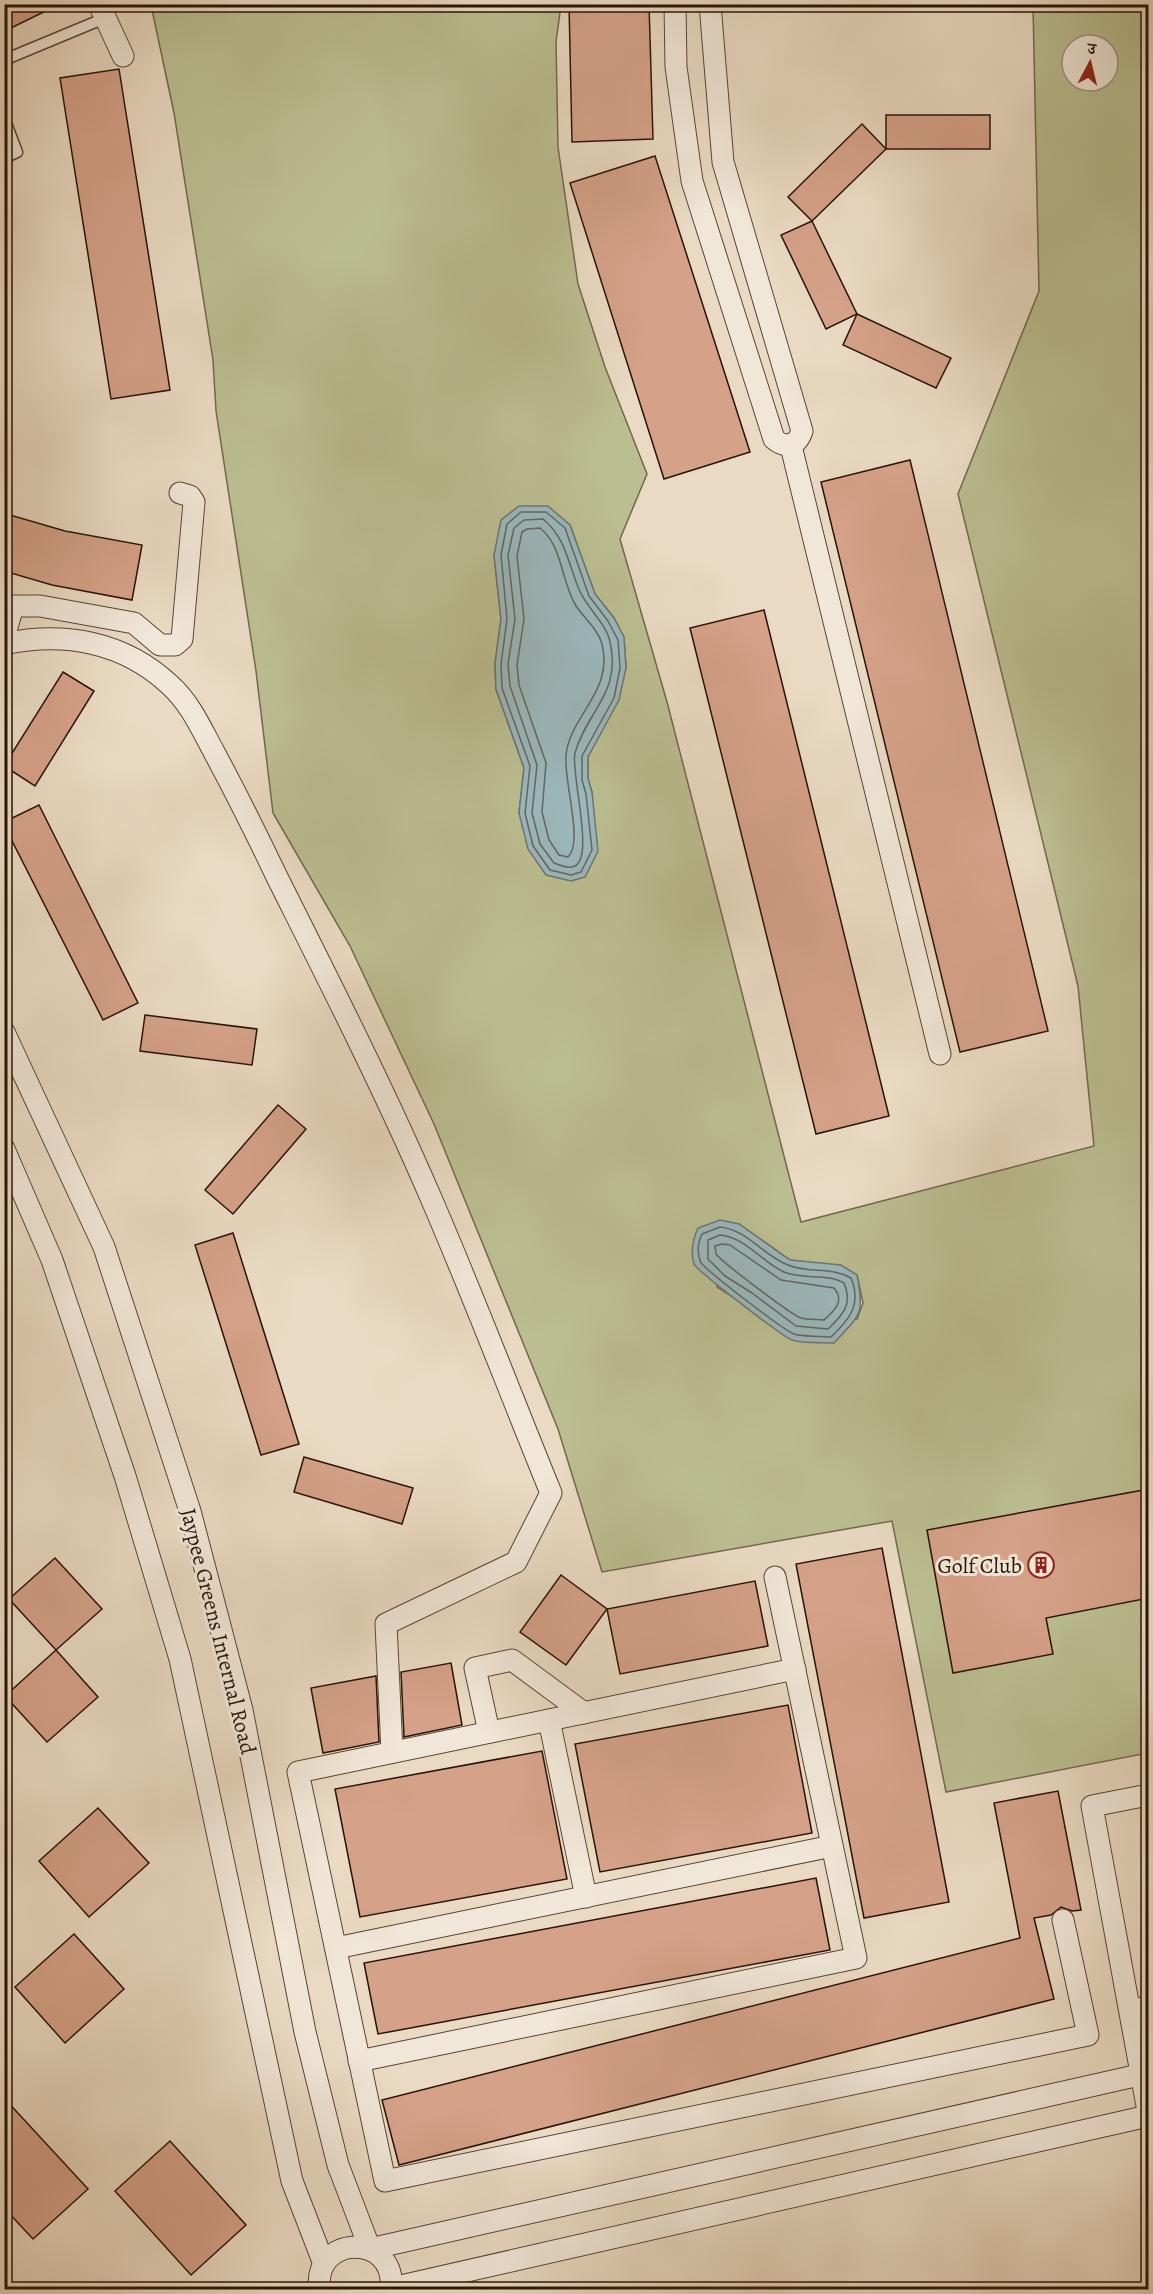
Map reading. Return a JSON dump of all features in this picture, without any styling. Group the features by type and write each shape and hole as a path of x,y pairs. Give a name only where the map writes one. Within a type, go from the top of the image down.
{"street":[{"path":"675,4 676,67 693,181 774,439 782,445 791,446 799,440 802,431 723,162 710,4"},
{"path":"102,11 123,56"},
{"path":"791,446 940,1053"},
{"path":"4,638 7,604 39,606 135,623 160,645 175,645 182,639 194,502 190,496 180,493"},
{"path":"4,644 31,638 57,639 112,647 129,654 169,685 189,708 273,867 431,1197 551,1493 516,1562 386,1624 392,1752"},
{"name":"Jaypee Greens Internal Road","path":"4,1032 104,1247 190,1512 242,1710 305,2032 338,2165 370,2249 388,2265 392,2289"},
{"name":"Jaypee Greens Internal Road","path":"4,1149 52,1260 125,1476 180,1659 292,2181 324,2264"},
{"path":"359,2061 856,1958 775,1577"},
{"path":"489,1732 475,1668 512,1660 584,1713"},
{"path":"795,1669 298,1772 384,2181 1088,2035 1063,1920"},
{"path":"549,1720 586,1897"},
{"path":"1149,1795 1092,1806 1139,2009 1149,2111"},
{"path":"336,1948 832,1846"},
{"path":"320,2289 320,2274 324,2264 330,2256 350,2246 370,2249 1145,2074"},
{"path":"392,2289 1149,2116"}],"lane":[{"path":"4,60 102,11"},
{"path":"4,118 17,153 4,158"}],"green space":[{"path":"151,5 561,5 556,42 558,147 578,284 605,367 647,474 620,539 667,702 801,1222 1094,1146 1078,986 958,494 1039,291 1033,5 1148,5 1148,1753 946,1792 892,1521 602,1572 558,1429 434,1124 350,946 273,813 256,671 216,411 213,360 174,113","holes":["570,525 595,594 614,618 624,638 626,668 588,757 588,779 592,792 519,813 524,768 496,689 495,664 501,619 494,555","739,1224 790,1260 857,1275 863,1303 857,1319 770,1325 744,1304 717,1287"]}],"water":[{"path":"519,506 548,506 570,525 595,594 614,618 624,637 626,668 619,700 588,757 588,779 592,792 598,851 585,877 571,881 546,875 528,849 519,813 524,768 496,689 495,664 501,619 494,555 501,520"},
{"path":"720,1220 739,1224 790,1260 841,1265 857,1275 860,1307 855,1320 834,1343 807,1342 792,1340 758,1316 694,1264 693,1241 698,1228"}],"building":[{"path":"4,4 60,4 9,29 4,19"},
{"path":"569,4 649,4 653,139 572,142"},
{"path":"119,69 170,390 111,399 60,78"},
{"path":"886,115 990,115 990,149 886,149"},
{"path":"862,124 886,149 812,221 788,197"},
{"path":"655,156 750,452 664,479 570,183"},
{"path":"812,221 857,314 826,329 781,235"},
{"path":"857,314 951,358 936,388 843,345"},
{"path":"910,460 1048,1031 960,1052 821,482"},
{"path":"10,515 65,531 142,545 132,600 52,585 4,571 4,533"},
{"path":"764,610 889,1116 816,1134 690,628"},
{"path":"63,672 94,691 35,786 4,766"},
{"path":"39,805 138,1003 103,1020 4,825 4,822"},
{"path":"145,1015 257,1029 252,1065 140,1051"},
{"path":"278,1105 306,1129 233,1214 205,1190"},
{"path":"233,1233 299,1444 261,1455 195,1245"},
{"path":"304,1457 413,1488 402,1524 294,1492"},
{"name":"Golf Club","path":"1149,1489 1149,1598 1046,1618 1053,1654 953,1673 927,1530"},
{"path":"882,1548 949,1902 864,1918 796,1564"},
{"path":"55,1558 102,1609 56,1650 9,1599"},
{"path":"561,1575 607,1609 566,1665 520,1632"},
{"path":"755,1581 768,1646 620,1674 607,1609"},
{"path":"56,1650 98,1697 47,1742 5,1696"},
{"path":"451,1663 462,1725 404,1737 401,1672"},
{"path":"376,1676 379,1742 323,1753 311,1688"},
{"path":"788,1705 812,1833 600,1872 575,1744"},
{"path":"542,1751 567,1879 360,1917 335,1789"},
{"path":"1058,1791 1081,1910 1072,1911 1061,1907 1051,1915 1034,1918 1054,1999 399,2165 382,2100 1020,1938 994,1803"},
{"path":"98,1808 149,1863 89,1917 39,1861"},
{"path":"816,1878 830,1950 378,2034 364,1963"},
{"path":"74,1934 124,1989 65,2043 15,1987"},
{"path":"4,2098 88,2189 33,2239 4,2208"},
{"path":"170,2141 246,2225 191,2275 115,2191"}],"place":[{"name":"Golf Club","path":"1041,1565"}]}
